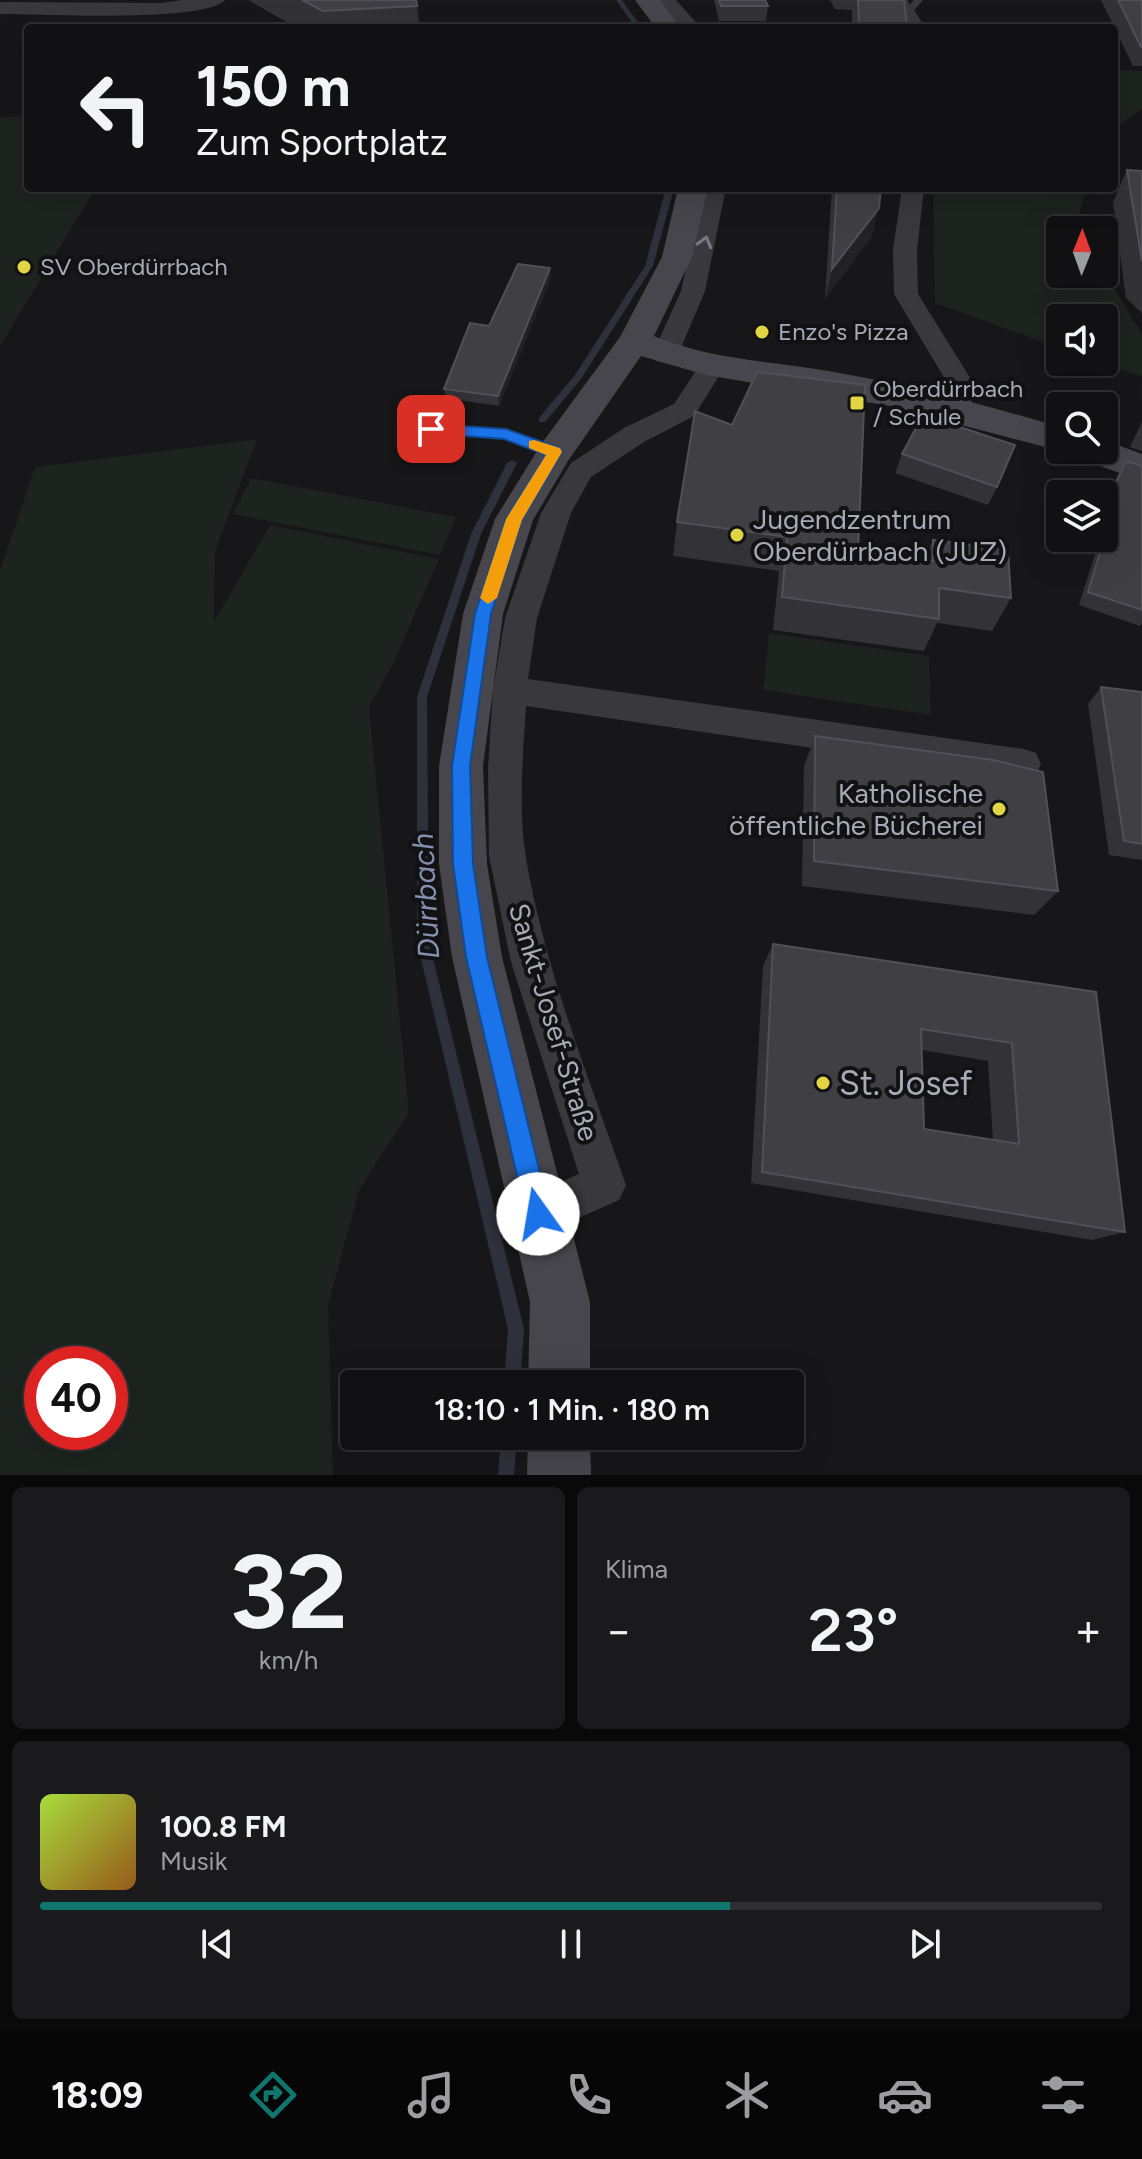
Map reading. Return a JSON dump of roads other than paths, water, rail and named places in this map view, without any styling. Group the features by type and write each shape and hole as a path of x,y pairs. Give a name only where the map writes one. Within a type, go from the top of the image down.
{"street":[{"path":"0,8 162,9 216,0"},
{"path":"647,0 666,24"},
{"path":"666,0 687,24"},
{"path":"650,347 677,257 692,192"},
{"path":"559,1370 560,1302 477,957 463,864 461,766 483,614 514,519 555,452 650,347 693,291 714,192"},
{"path":"912,192 905,250 906,294 961,384 957,408"},
{"path":"650,347 714,363 957,408 1046,435"},
{"name":"Sankt-Josef-Straße","path":"538,1214 604,1185 530,962 507,856 505,768 510,690 525,605 556,513 581,470 634,435 684,410 714,363"},
{"path":"1118,459 1142,468"},
{"path":"510,690 1024,764"},
{"path":"559,1450 559,1475"}],"lane":[{"path":"431,429 506,434 555,452"}],"waterway":[{"name":"Dürrbach","path":"619,0 636,24"},
{"name":"Dürrbach","path":"542,420 578,377 649,266 669,192"},
{"name":"Dürrbach","path":"512,463 476,534 422,697 423,942 516,1329 513,1370"},
{"name":"Dürrbach","path":"506,1475 508,1450"}],"place":[{"name":"SV Oberdürrbach","path":"24,267"},
{"name":"Enzo's Pizza","path":"762,332"},
{"name":"Oberdürrbach / Schule","path":"857,403"},
{"name":"Jugendzentrum Oberdürrbach (JUZ)","path":"737,535"},
{"name":"Katholische öffentliche Bücherei","path":"999,809"},
{"name":"St. Josef","path":"823,1083"}]}
